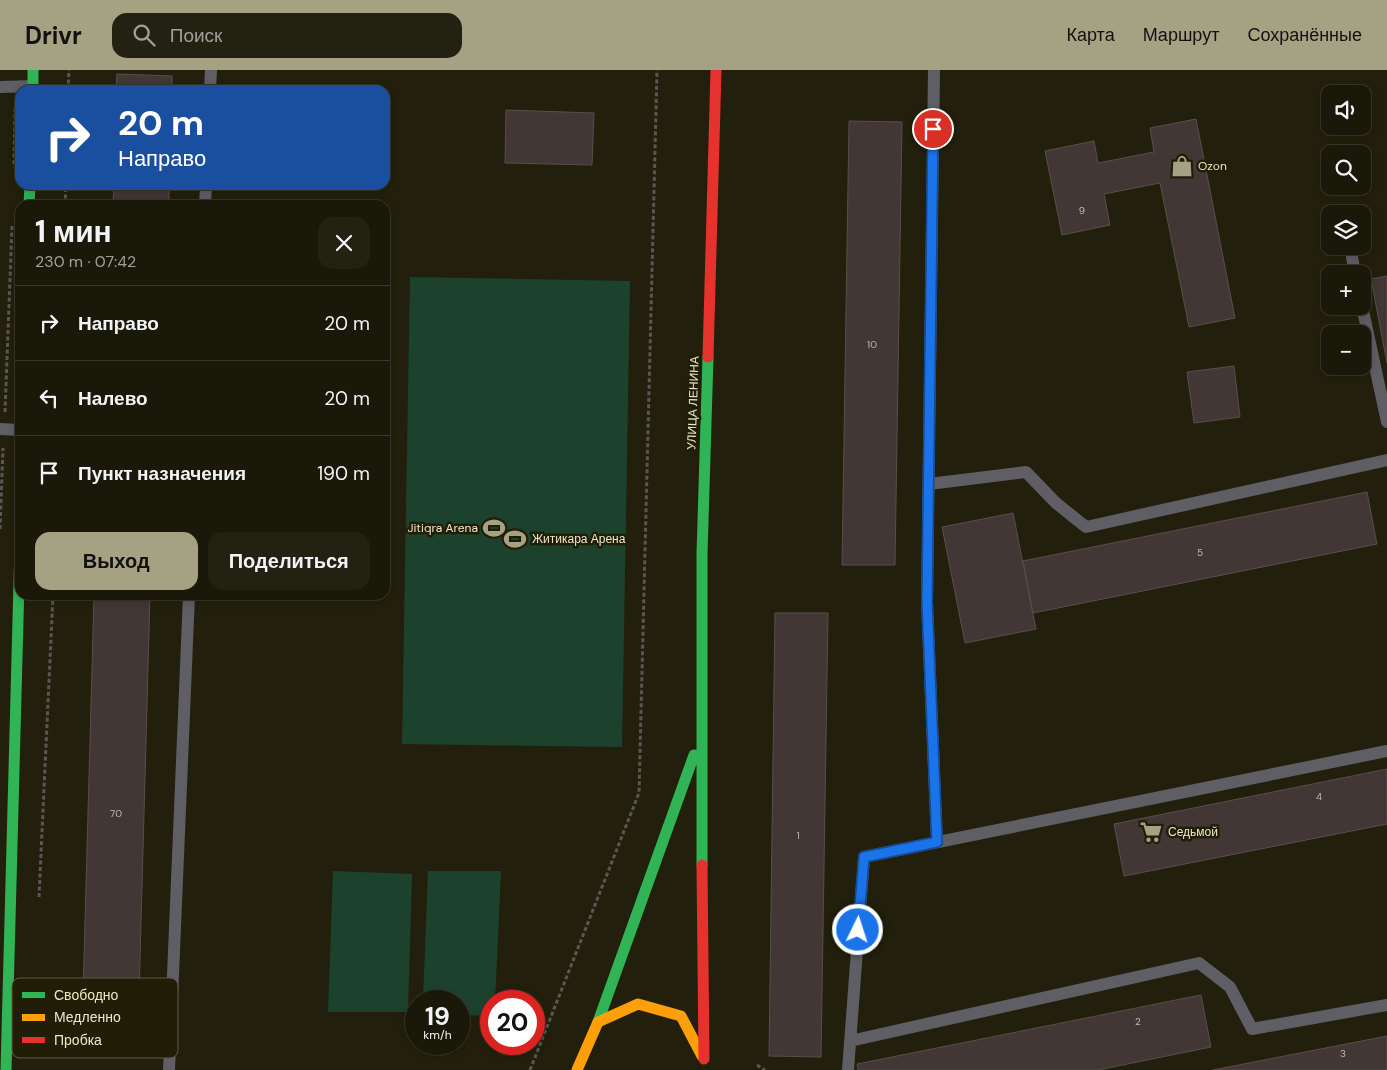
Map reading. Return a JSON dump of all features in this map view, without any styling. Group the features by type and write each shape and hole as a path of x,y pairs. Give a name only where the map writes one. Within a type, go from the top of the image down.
{"street":[{"path":"33,70 33,85"},
{"name":"УЛИЦА ЛЕНИНА","path":"704,1064 701,737 702,554 716,70"},
{"path":"6,1070 6,851 17,600"},
{"path":"578,1070 598,1022 701,737"},
{"path":"598,1022 638,1004 681,1016 704,1064"}],"lane":[{"path":"210,85 211,70"},
{"path":"934,70 927,602 937,842"},
{"path":"0,87 15,87"},
{"path":"1352,257 1353,265"},
{"path":"1364,315 1387,422"},
{"path":"2,429 15,430"},
{"path":"929,484 1026,472 1056,503 1086,527 1387,460"},
{"path":"173,978 189,600"},
{"path":"848,1070 864,857 1387,751"},
{"path":"850,1040 1199,963 1230,987 1252,1029 1387,1005"}],"path":[{"path":"68,85 69,70"},
{"path":"530,1070 639,793 657,70"},
{"path":"14,166 15,126"},
{"path":"0,529 2,429 12,225"},
{"path":"39,902 53,600"},
{"path":"757,1065 765,1070"}],"green space":[{"name":"Житикара Арена","path":"410,277 630,281 622,747 402,744"},
{"path":"333,871 412,874 409,990 405,990 405,1012 328,1012"},
{"path":"428,871 501,871 496,990 480,990 480,1016 470,1015 470,990 423,990"}],"building":[{"path":"117,74 172,76 172,85 116,85"},
{"path":"506,110 594,113 592,165 505,163"},
{"path":"1196,119 1235,318 1189,327 1160,183 1104,194 1110,225 1062,235 1045,151 1094,141 1098,163 1154,152 1150,128"},
{"path":"849,121 902,122 895,565 842,565"},
{"path":"114,190 169,190 169,200 113,200"},
{"path":"1387,276 1387,363 1371,279"},
{"path":"1234,366 1240,417 1194,423 1187,372"},
{"path":"1367,492 1377,544 1033,613 1023,561"},
{"path":"1013,513 1036,629 965,643 942,527"},
{"path":"94,600 150,600 140,978 83,978"},
{"path":"775,613 828,613 821,1057 769,1056"},
{"path":"1387,769 1387,824 1124,876 1114,824"},
{"path":"1201,995 1211,1047 1098,1070 858,1070 857,1064"},
{"path":"1387,1036 1387,1070 1213,1070"}],"traffic: fast":[{"path":"33,70 33,85"},
{"path":"29,200 30,190"},
{"path":"702,865 702,554 708,357"},
{"path":"6,1070 19,600"},
{"path":"598,1022 694,755"}],"traffic: slow":[{"path":"577,1070 598,1022 638,1004 681,1016 702,1056"}],"traffic: jam":[{"path":"708,357 716,70"},
{"path":"702,865 704,1059"}],"place":[{"name":"Ozon","path":"1182,166"},
{"name":"Jitiqra Arena","path":"494,528"},
{"name":"Житикара Арена","path":"515,539"},
{"name":"Седьмой","path":"1151,832"}],"route":[{"path":"858,930 864,857 937,842 927,602 933,129"}]}
